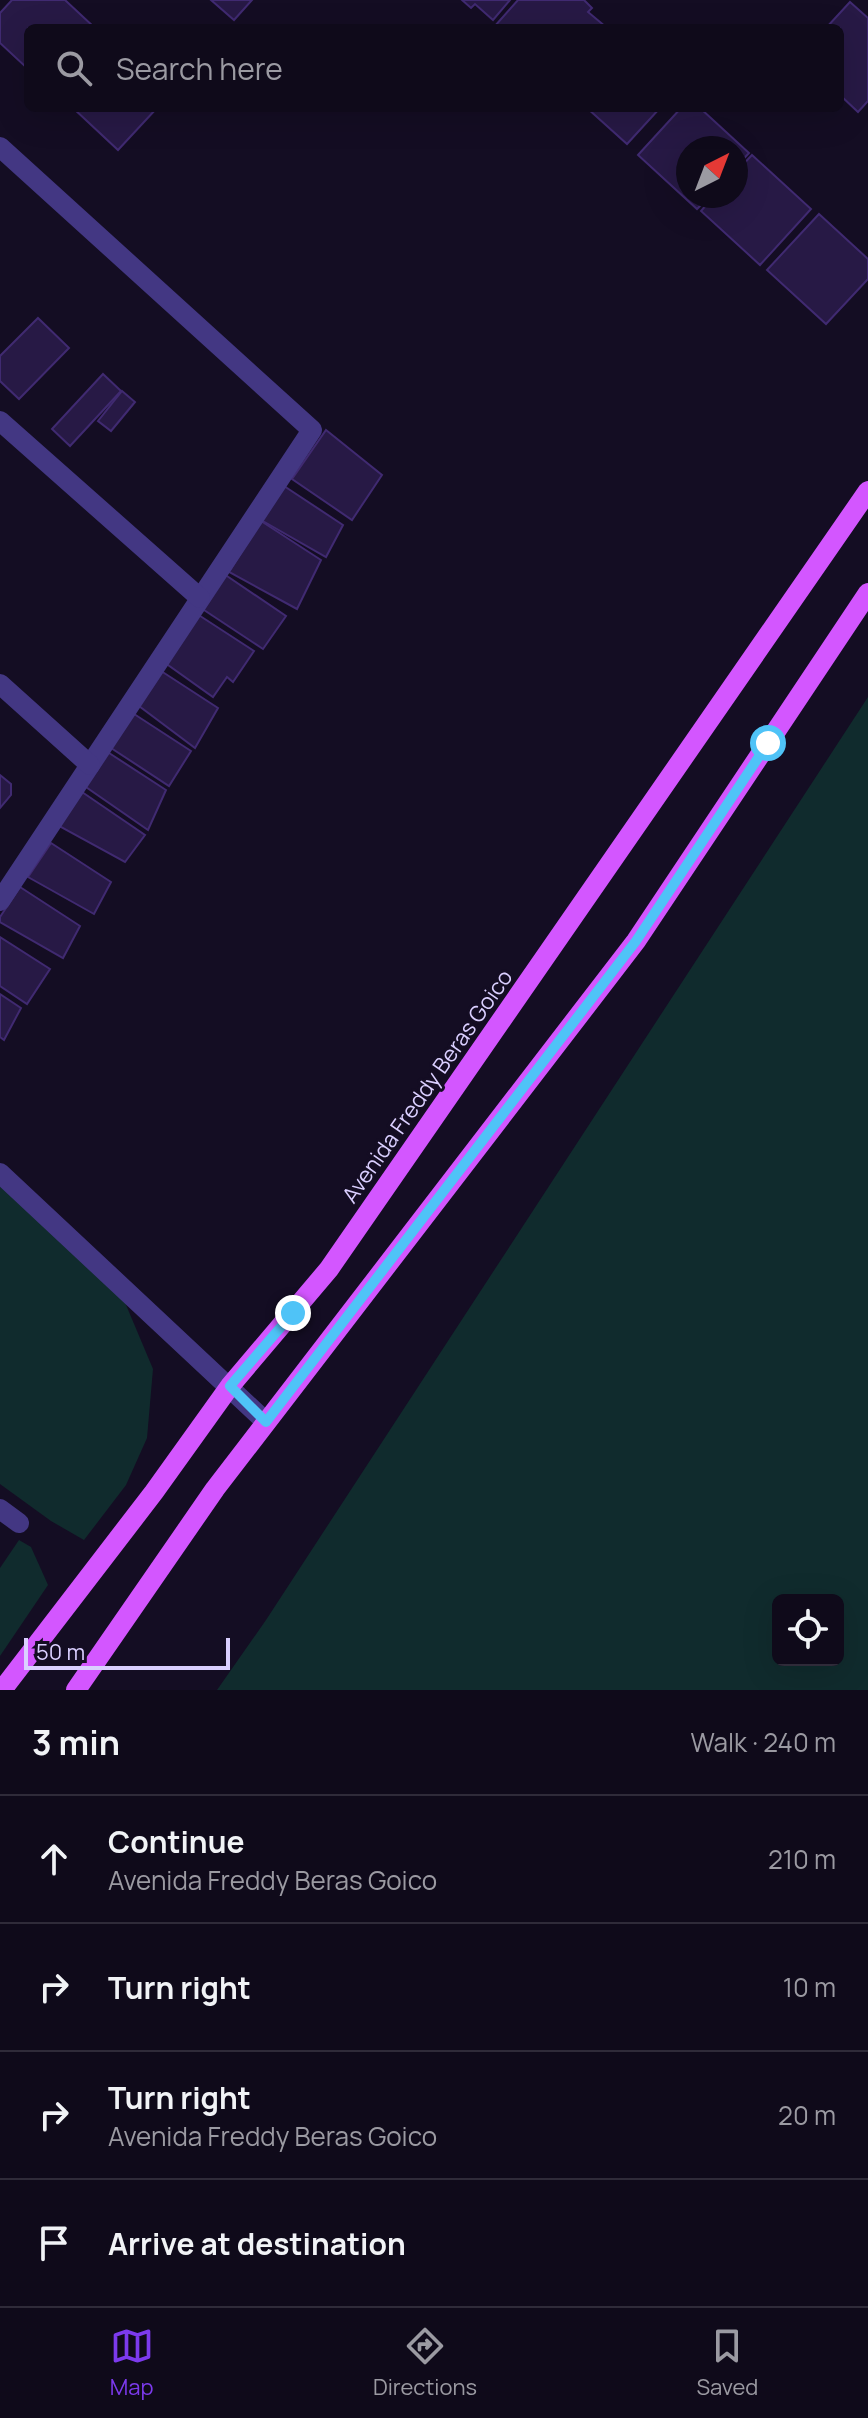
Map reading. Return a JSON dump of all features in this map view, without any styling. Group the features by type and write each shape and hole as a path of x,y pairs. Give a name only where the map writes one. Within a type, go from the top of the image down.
{"main road":[{"name":"Avenida Freddy Beras Goico","path":"2,1690 154,1492 230,1386 329,1269 868,491"},
{"path":"76,1690 215,1489 636,941 868,593"}],"street":[{"path":"0,147 312,430 0,901"},
{"path":"0,421 200,598"},
{"path":"0,684 90,765"},
{"path":"0,1173 266,1422"},
{"path":"0,1509 19,1523"}],"green space":[{"path":"868,697 868,1690 217,1690 266,1620"},
{"path":"0,1178 121,1293 153,1369 147,1438 126,1485 84,1540 51,1521 0,1484"},
{"path":"19,1540 31,1547 48,1585 0,1656 0,1568"}],"building":[{"path":"12,0 65,0 91,24 24,24 24,65 0,43 0,13"},
{"path":"211,0 252,0 234,20"},
{"path":"462,0 510,0 493,20 475,4 471,8"},
{"path":"518,0 584,0 592,8 588,12 602,24 497,24"},
{"path":"850,2 868,18 868,101 858,112 844,99 844,24 830,24"},
{"path":"77,112 153,112 118,150"},
{"path":"591,112 656,112 627,144"},
{"path":"677,112 704,112 730,136 676,136 676,190 638,155"},
{"path":"752,155 811,209 760,265 701,211 704,208 748,208 748,159"},
{"path":"819,214 868,259 868,279 826,324 767,270"},
{"path":"38,318 69,348 19,399 0,381 0,356"},
{"path":"103,374 121,391 70,446 52,429"},
{"path":"122,391 135,402 111,431 98,421"},
{"path":"326,430 382,475 352,520 292,479"},
{"path":"284,486 343,525 326,557 261,520"},
{"path":"261,521 321,560 297,609 229,572"},
{"path":"224,574 286,616 263,649 201,608"},
{"path":"194,612 254,651 233,682 227,677 213,697 161,660"},
{"path":"158,669 218,708 195,748 135,703"},
{"path":"131,712 191,751 169,786 108,746"},
{"path":"106,751 166,790 148,830 83,785"},
{"path":"0,775 11,784 11,795 0,808"},
{"path":"82,792 145,835 125,862 59,826"},
{"path":"51,843 111,882 94,914 28,877"},
{"path":"20,887 80,926 63,958 0,922 0,917"},
{"path":"0,937 50,969 27,1004 0,986"},
{"path":"0,994 21,1008 4,1040 0,1037"}],"route":[{"path":"293,1313 230,1386 266,1422 636,941 768,743"}]}
